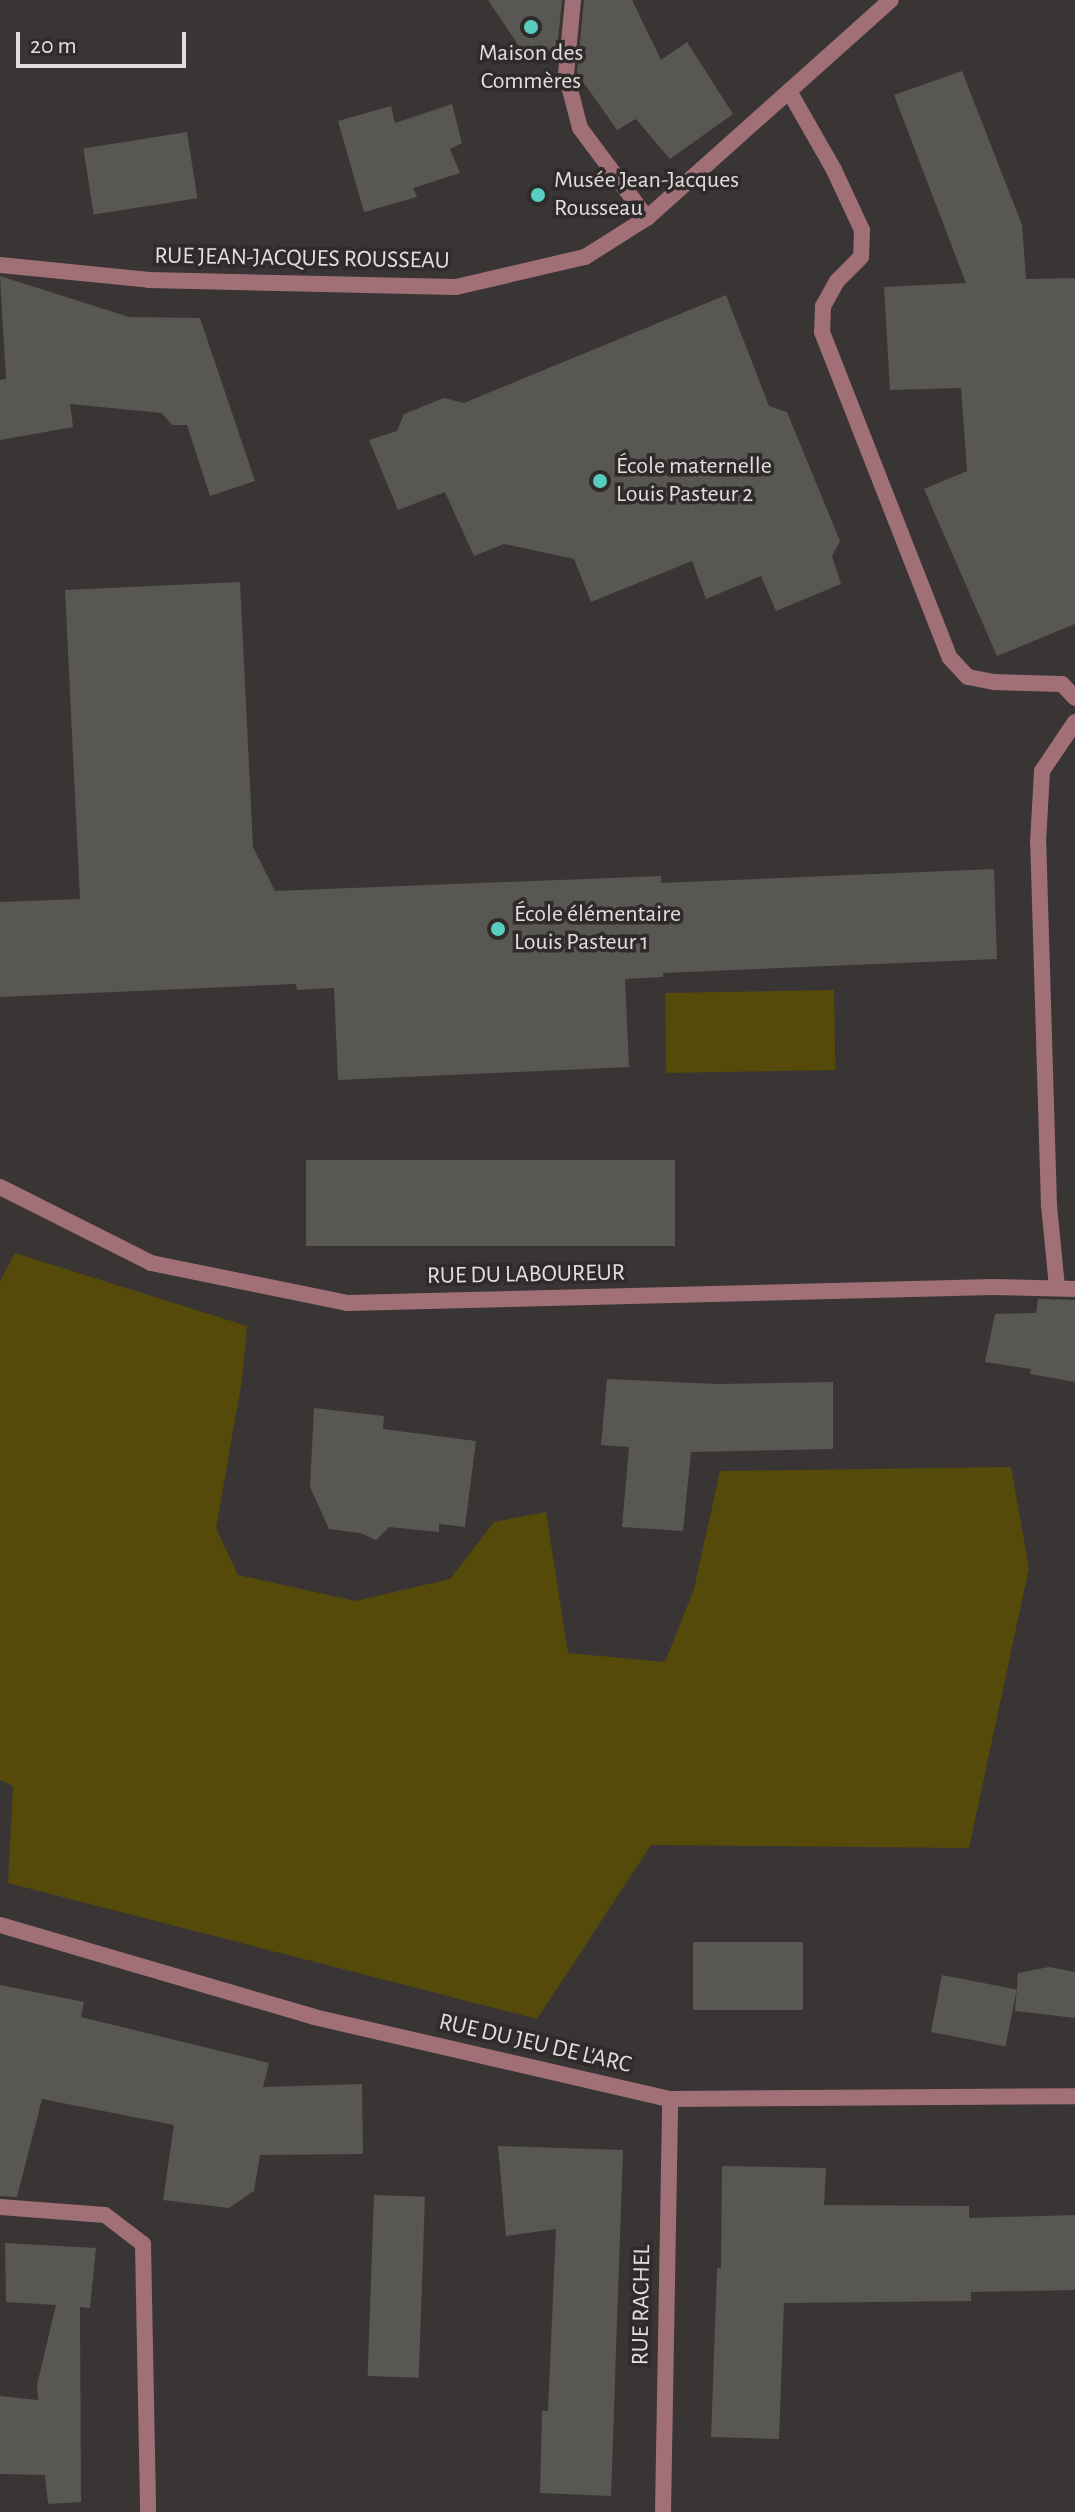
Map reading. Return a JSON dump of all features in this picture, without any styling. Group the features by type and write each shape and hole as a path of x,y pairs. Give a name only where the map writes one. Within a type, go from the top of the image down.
{"street":[{"path":"573,0 566,74 580,128 647,218"},
{"name":"RUE JEAN-JACQUES ROUSSEAU","path":"0,265 149,280 456,287 585,257 647,218 891,0"},
{"path":"789,91 834,170 862,230 861,257 837,281 823,306 822,332 950,658 968,677 993,682 1062,684 1075,698"},
{"path":"1057,1287 1049,1206 1038,843 1042,771 1075,722"},
{"name":"RUE DU LABOUREUR","path":"0,1187 151,1263 347,1303 1075,1289"},
{"name":"RUE DU JEU DE L'ARC","path":"0,1925 314,2017 670,2099 1075,2096"},
{"name":"RUE RACHEL","path":"663,2512 670,2099"},
{"path":"0,2207 105,2215 143,2244 148,2512"}],"shaded area":[{"path":"834,990 835,1070 666,1073 665,993"},
{"path":"15,1253 247,1326 242,1380 216,1528 238,1575 355,1601 450,1579 494,1522 546,1512 568,1653 665,1662 694,1589 720,1471 1011,1467 1029,1568 969,1848 651,1845 537,2019 8,1883 13,1786 0,1780 0,1281"}],"building":[{"name":"Maison des Commères","path":"488,0 562,0 557,49 531,64"},
{"path":"584,0 632,0 661,60 687,42 733,114 670,159 636,119 617,130 577,73"},
{"path":"962,71 1022,225 1026,279 1075,278 1075,624 997,656 924,489 967,471 961,388 890,390 884,287 966,283 894,95"},
{"path":"452,104 462,143 450,149 460,173 413,188 417,197 364,212 338,121 391,106 395,123"},
{"path":"187,132 197,198 94,215 83,148"},
{"path":"0,276 129,317 200,318 255,481 210,496 187,425 172,425 162,413 70,404 73,427 0,440 0,380 6,379"},
{"path":"726,295 769,406 787,412 840,541 832,556 841,584 776,611 761,576 706,599 692,561 591,602 574,559 504,544 474,556 445,492 398,510 369,440 397,431 404,414 444,398 464,403"},
{"path":"240,582 253,847 275,891 661,876 661,883 994,869 997,959 663,973 663,977 625,979 629,1067 338,1080 334,988 297,990 296,984 0,997 0,902 80,899 65,590"},
{"path":"306,1160 675,1160 675,1246 306,1246"},
{"path":"1038,1299 1075,1300 1075,1382 1030,1374 1031,1369 985,1362 995,1314 1036,1313"},
{"path":"607,1379 718,1384 833,1382 833,1449 691,1452 683,1531 622,1527 629,1447 601,1445"},
{"path":"314,1408 384,1416 383,1429 476,1441 465,1527 439,1524 439,1532 389,1527 376,1540 360,1533 329,1529 310,1487"},
{"path":"693,1942 803,1942 803,2010 693,2010"},
{"path":"1049,1967 1075,1972 1075,2018 1015,2011 1018,1973"},
{"path":"942,1975 1017,1990 1006,2046 931,2032"},
{"path":"0,1985 84,2002 81,2017 269,2063 263,2087 362,2084 363,2154 260,2155 254,2191 229,2208 163,2200 174,2125 42,2099 17,2197 0,2196"},
{"path":"498,2146 623,2150 611,2496 540,2493 542,2411 548,2411 556,2229 506,2236"},
{"path":"722,2166 826,2168 824,2205 969,2206 969,2218 1075,2215 1075,2290 971,2292 971,2301 784,2303 779,2439 711,2437 717,2268 721,2268"},
{"path":"374,2195 425,2197 419,2378 368,2376"},
{"path":"5,2243 96,2248 90,2308 80,2307 81,2502 48,2504 45,2475 0,2474 0,2396 38,2400 37,2385 56,2305 6,2302"}],"place":[{"name":"Maison des Commères","path":"531,27"},
{"name":"Musée Jean-Jacques Rousseau","path":"538,195"},
{"name":"École maternelle Louis Pasteur 2","path":"600,481"},
{"name":"École élémentaire Louis Pasteur 1","path":"498,929"}]}
